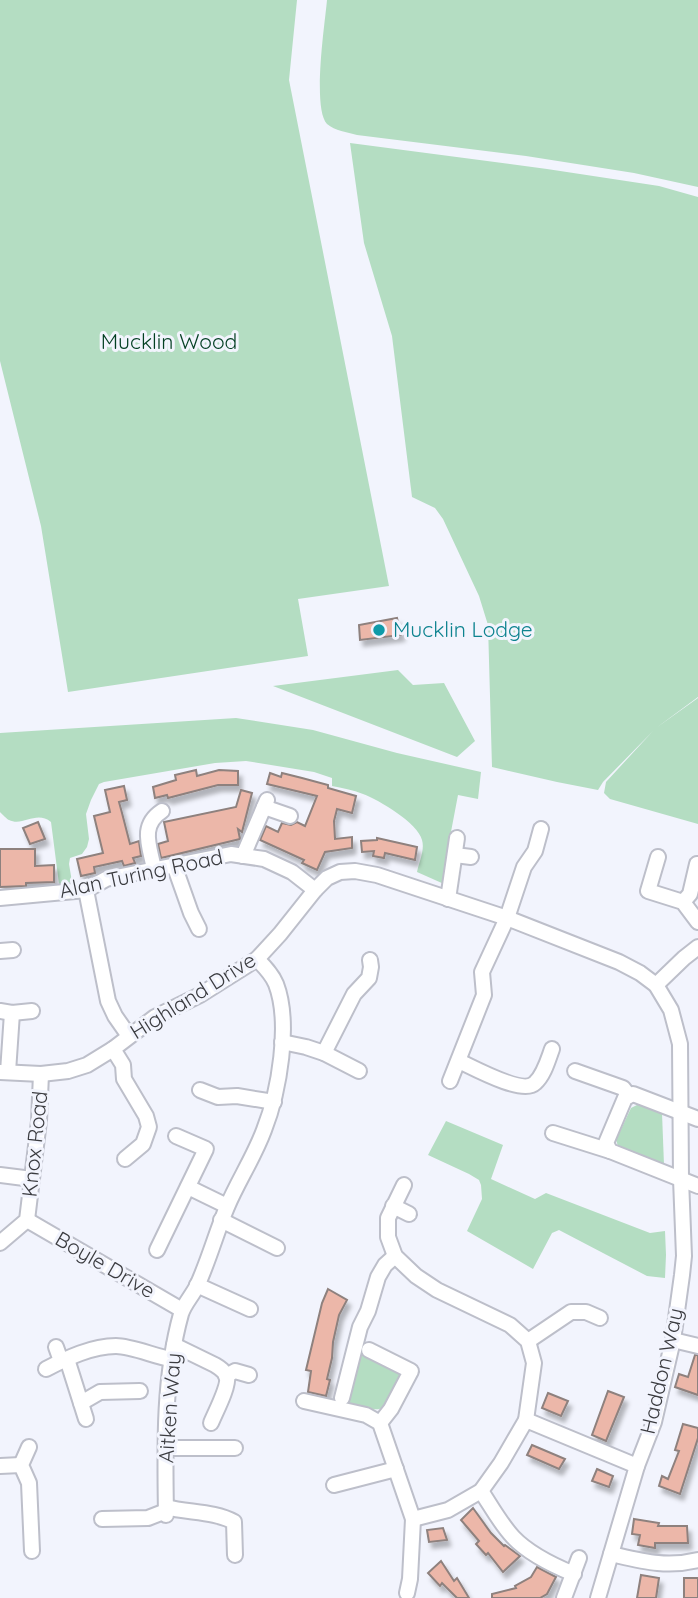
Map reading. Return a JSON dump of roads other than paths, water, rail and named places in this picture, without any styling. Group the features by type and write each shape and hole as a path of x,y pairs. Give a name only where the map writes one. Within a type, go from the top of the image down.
{"street":[{"path":"243,856 265,803 290,816"},
{"path":"154,869 147,830 150,822 162,811"},
{"path":"450,1081 484,995 482,972 507,918 524,867 534,851 536,833"},
{"path":"448,899 457,838"},
{"name":"Alan Turing Road","path":"0,898 86,890 106,879 231,854 264,859 292,872 315,890"},
{"path":"455,855 471,857"},
{"path":"658,857 648,891 683,902 698,922"},
{"path":"683,902 690,894 697,864"},
{"path":"174,865 199,929"},
{"name":"Highland Drive","path":"4,1072 41,1074 68,1071 87,1065 155,1017 200,995 257,959 315,890 327,878 340,872 355,871 377,875 448,899"},
{"path":"86,890 108,1002 129,1036"},
{"name":"Haddon Way","path":"448,899 507,918 619,962 640,973 656,985 671,1010 680,1044 684,1255 673,1340 654,1422 637,1466 598,1598"},
{"path":"656,985 698,947"},
{"name":"Aitken Way","path":"169,1505 167,1448 172,1352 182,1310 197,1285 221,1220 258,1143 274,1102 282,1042 281,1002 275,982 257,959"},
{"path":"324,1053 354,994 369,978 372,967 370,960"},
{"path":"4,1072 6,1012 32,1011"},
{"path":"282,1042 324,1053 359,1071"},
{"name":"Highland Drive","path":"113,1049 123,1065 124,1079 146,1116 149,1127 143,1144 125,1158"},
{"path":"459,1061 517,1086 530,1087 543,1073 552,1049"},
{"path":"575,1071 623,1088 629,1096"},
{"name":"Knox Road","path":"0,1243 27,1220 40,1112 41,1074"},
{"path":"200,1090 218,1097 237,1096 274,1102"},
{"path":"610,1152 606,1143 625,1098 633,1094 698,1119"},
{"path":"553,1133 698,1186"},
{"path":"157,1251 206,1149 176,1136"},
{"path":"0,1175 32,1179"},
{"path":"404,1185 388,1218 388,1237 395,1256 416,1276 437,1290 510,1325 528,1342 534,1363 526,1420 481,1491 448,1510 413,1519"},
{"path":"188,1187 227,1206"},
{"path":"393,1206 409,1214"},
{"name":"Boyle Drive","path":"27,1220 182,1310"},
{"path":"221,1220 277,1248"},
{"path":"342,1398 354,1324 368,1311 384,1265 395,1256"},
{"path":"197,1285 250,1309"},
{"path":"528,1342 569,1307 600,1318"},
{"path":"673,1340 698,1346"},
{"path":"46,1369 61,1355 117,1346 172,1352 221,1368 227,1384 211,1423"},
{"path":"369,1350 411,1371 391,1409 380,1423"},
{"path":"61,1355 86,1419"},
{"path":"226,1376 235,1371 249,1374"},
{"path":"81,1403 100,1392 140,1391"},
{"path":"304,1401 366,1415 380,1423 413,1519 411,1566 405,1596"},
{"path":"526,1420 637,1466"},
{"path":"29,1447 21,1465 29,1483 32,1551"},
{"path":"167,1448 235,1448"},
{"path":"0,1466 21,1465"},
{"path":"334,1485 396,1469"},
{"path":"481,1491 512,1536 527,1550 552,1565 569,1586"},
{"path":"102,1518 148,1518 169,1505 179,1511 223,1516 234,1522 235,1555"},
{"path":"611,1554 665,1565 698,1560"},
{"path":"569,1586 579,1558"}],"place":[{"name":"Mucklin Lodge","path":"379,630"}],"park label":[{"name":"Mucklin Wood","path":"169,342"}]}
